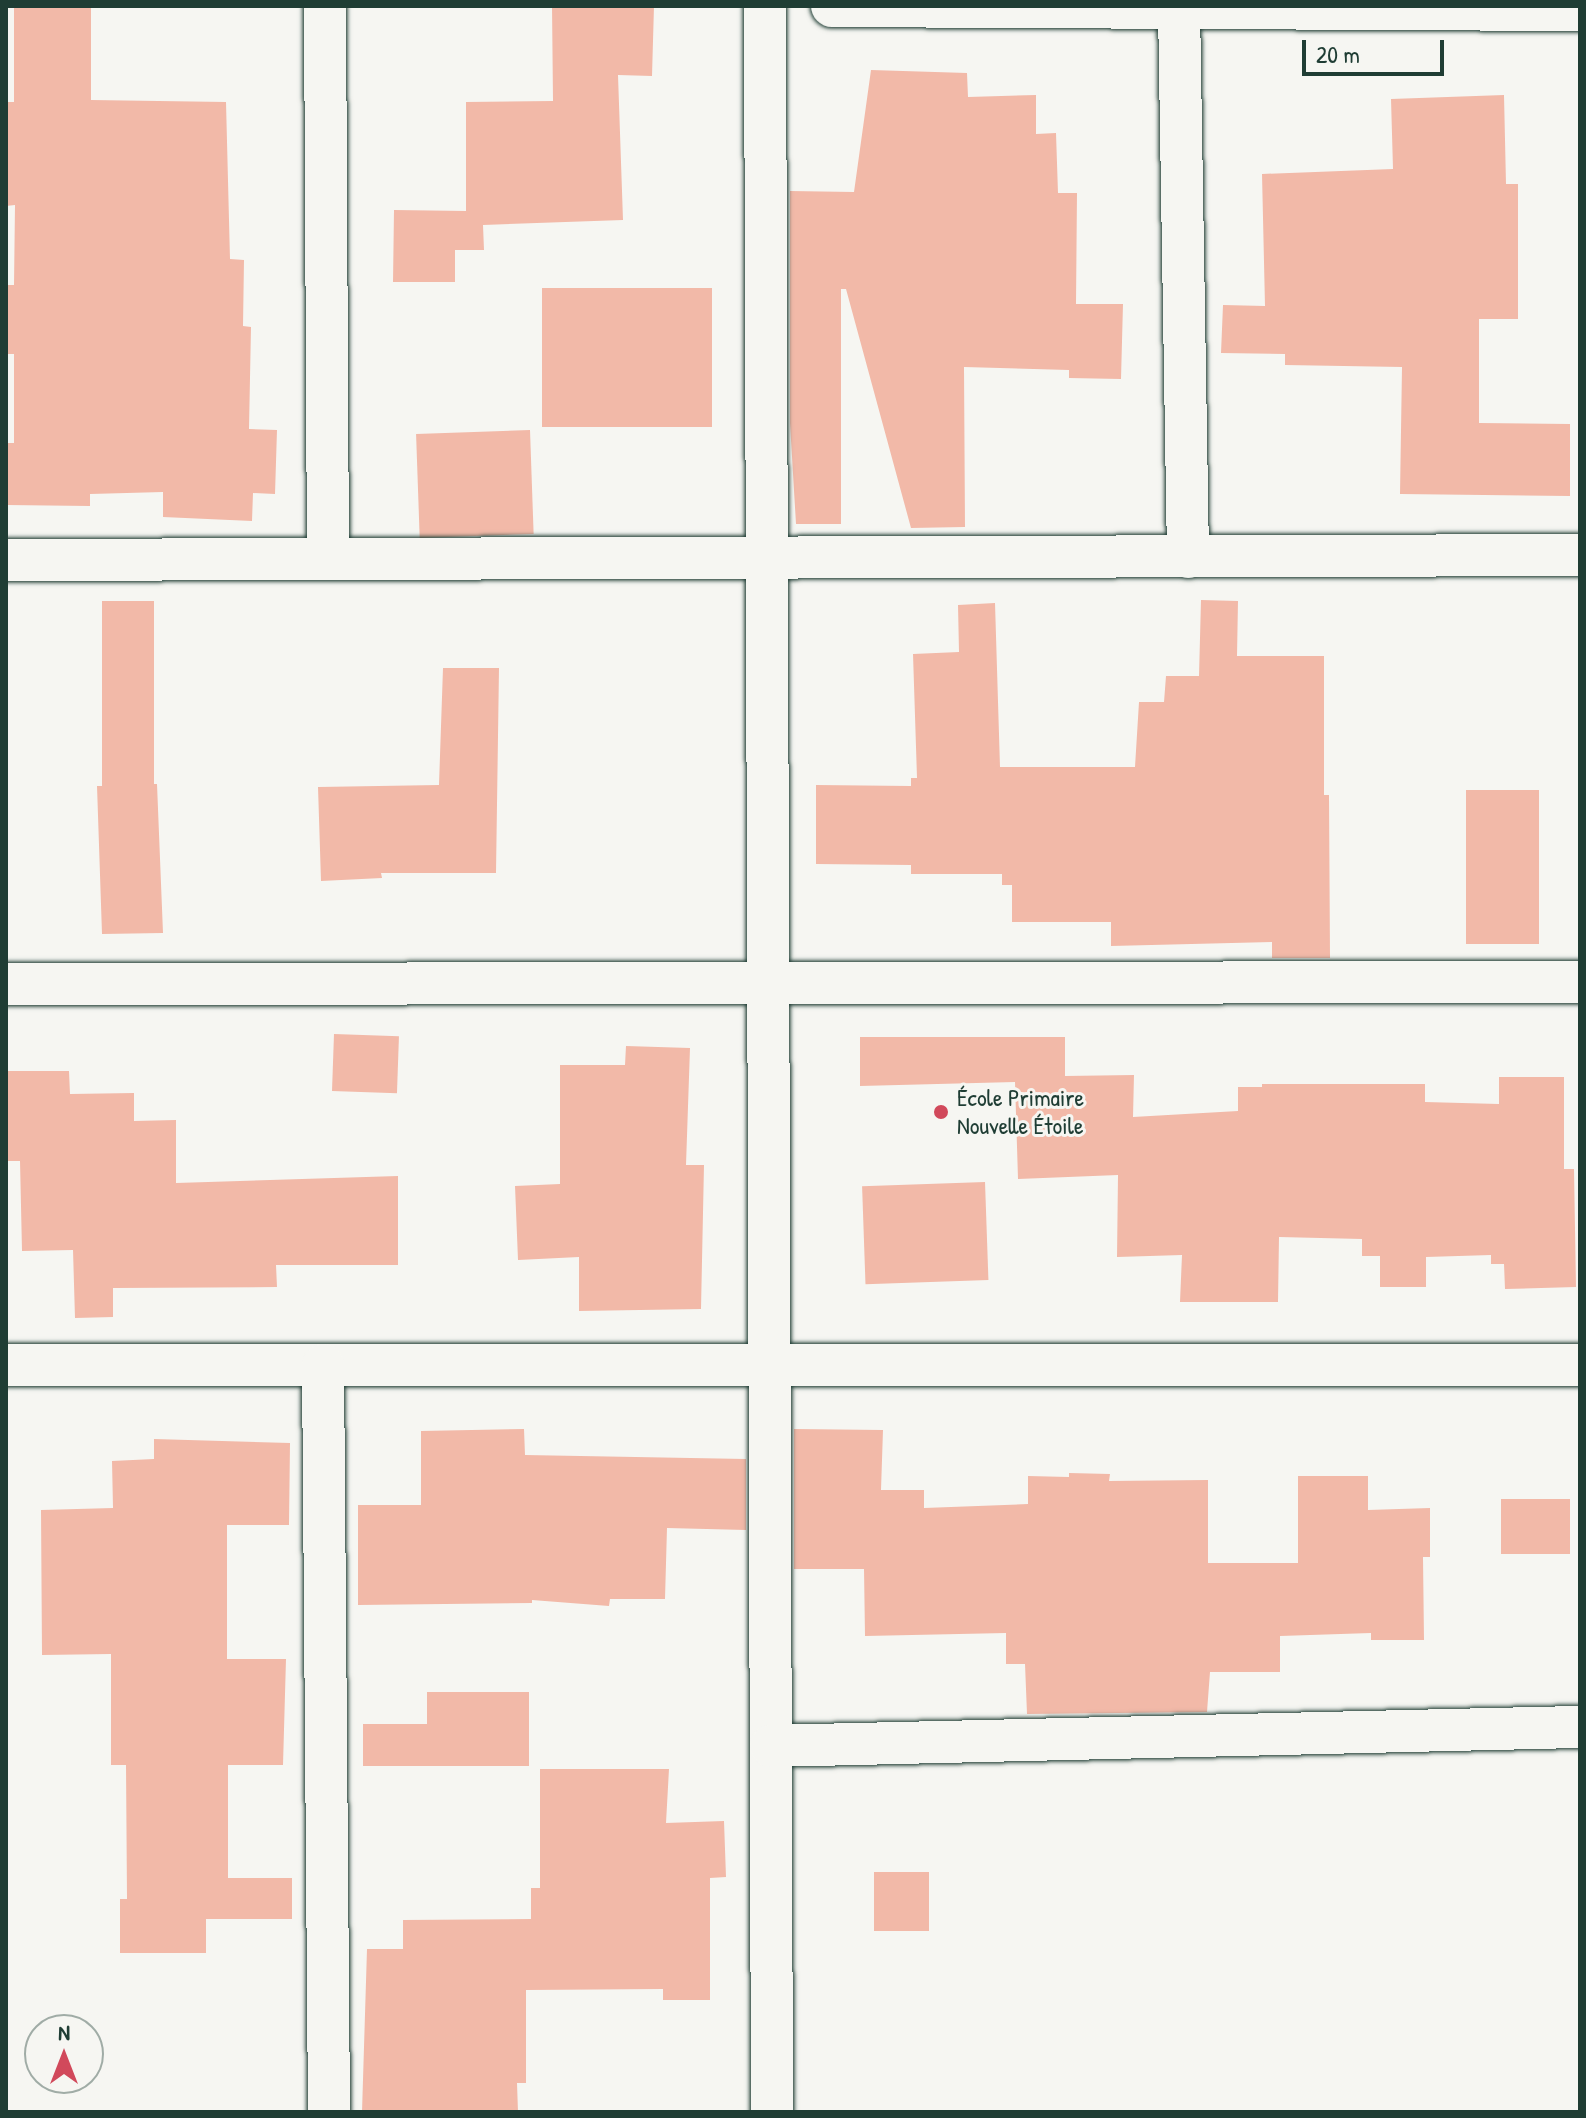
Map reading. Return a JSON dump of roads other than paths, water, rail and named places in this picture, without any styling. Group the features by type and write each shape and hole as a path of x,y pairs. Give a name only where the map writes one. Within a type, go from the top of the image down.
{"street":[{"path":"325,6 328,559"},
{"path":"765,6 772,2112"},
{"path":"832,6 1580,10"},
{"path":"1179,7 1188,557"},
{"path":"6,560 1580,555"},
{"path":"6,984 1580,982"},
{"path":"6,1365 1580,1365"},
{"path":"323,1365 329,2112"},
{"path":"771,1746 1580,1727"}],"place":[{"name":"École Primaire Nouvelle Étoile","path":"941,1112"}]}
